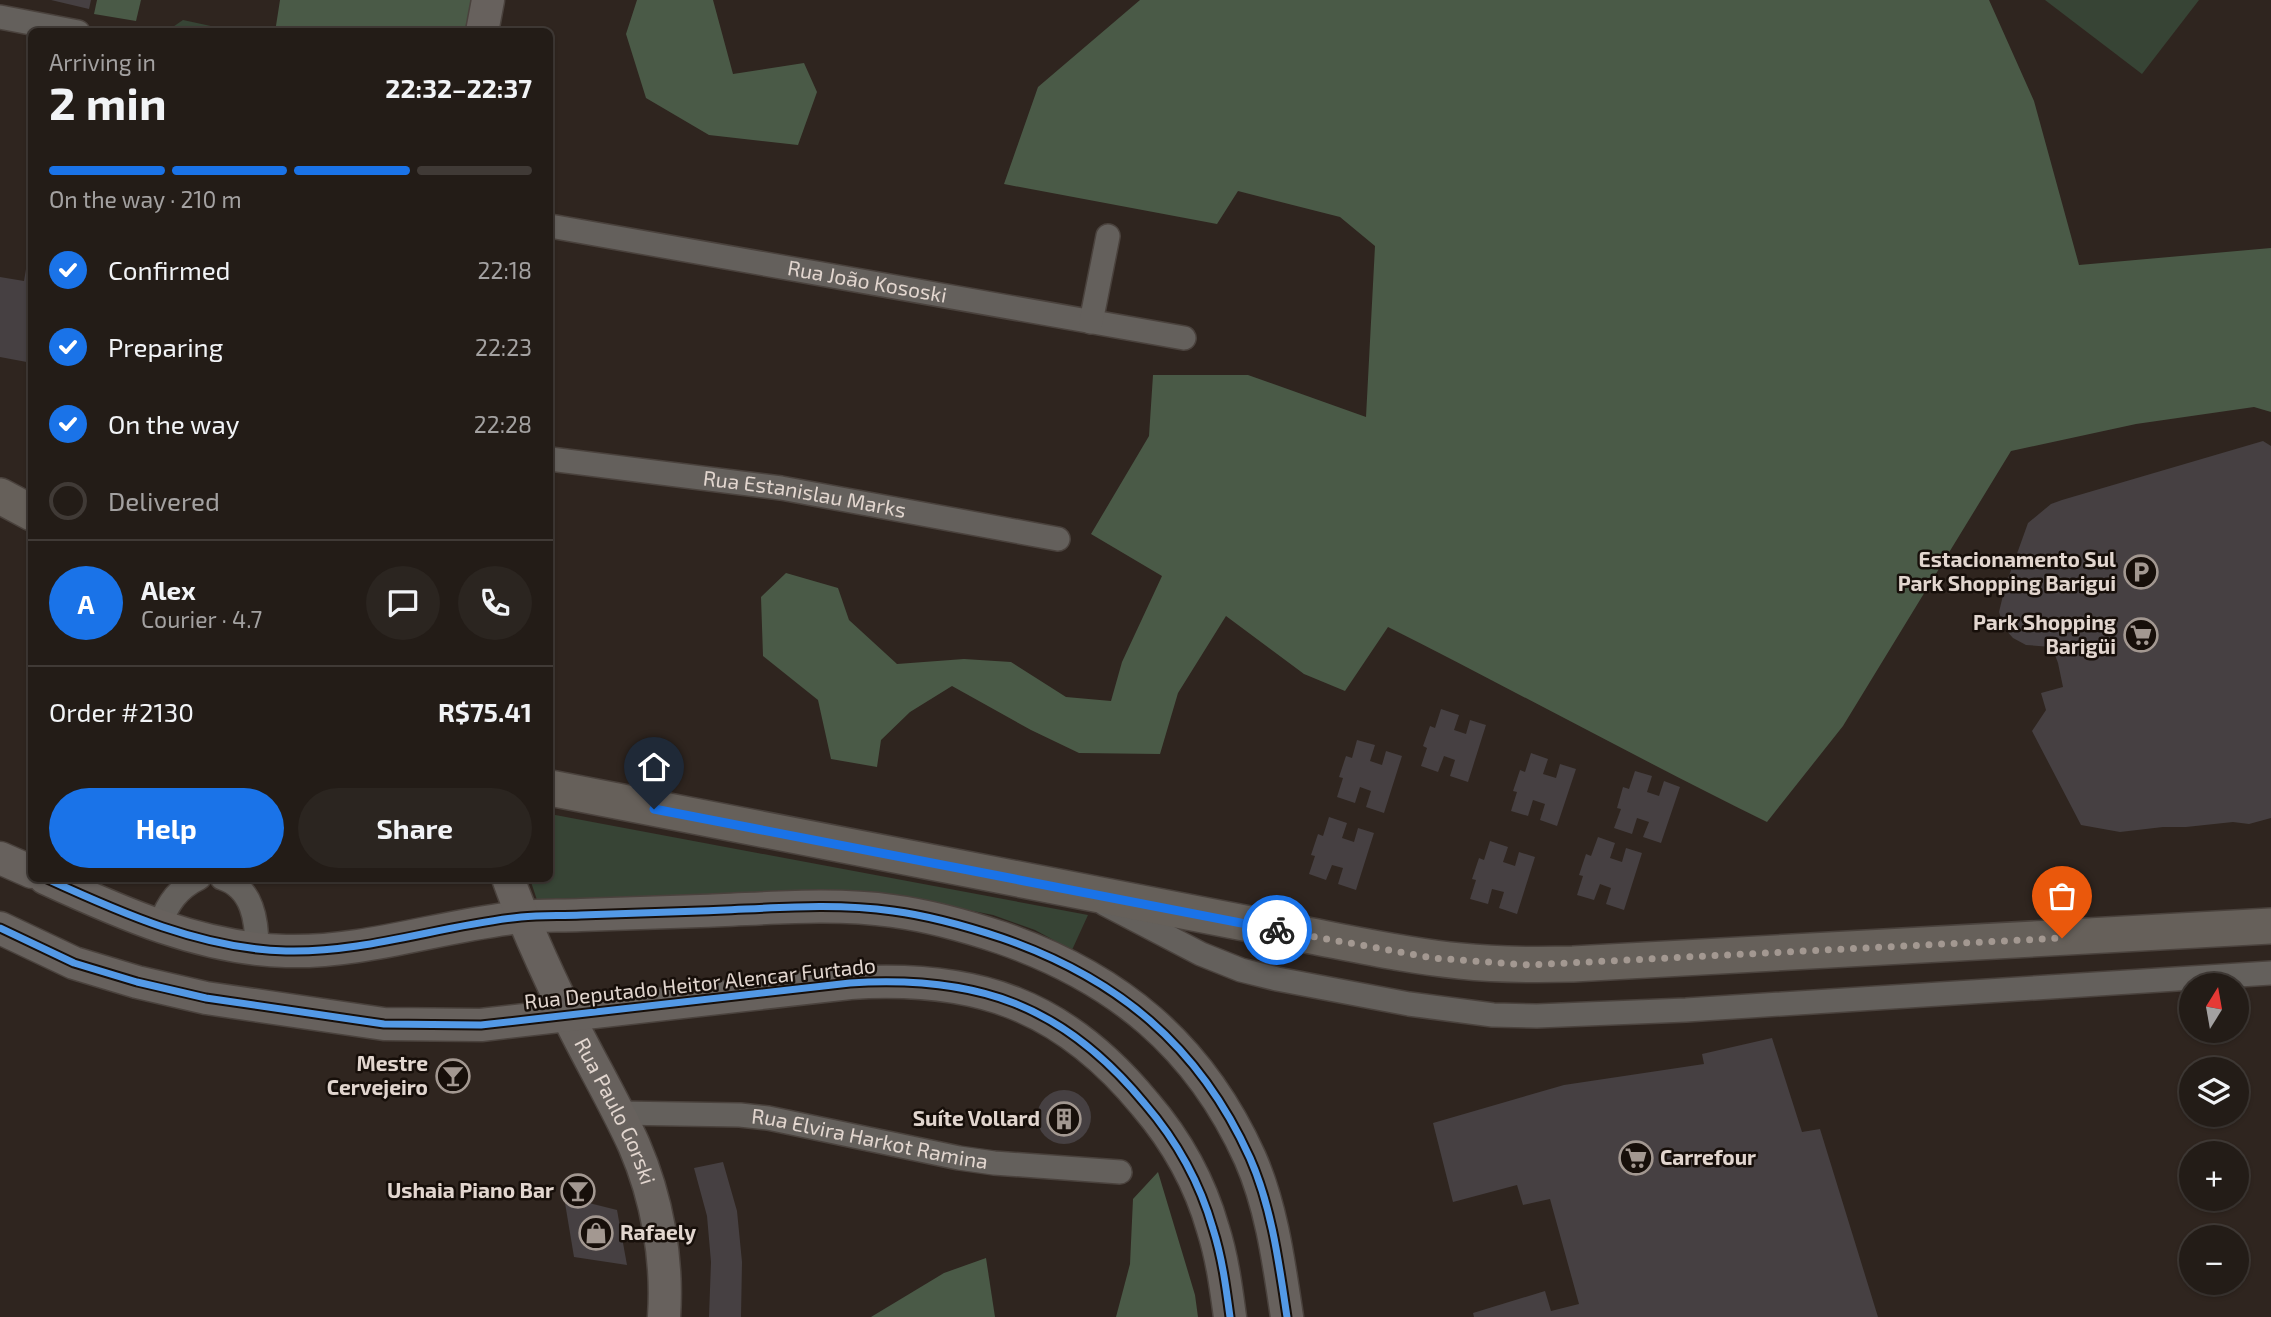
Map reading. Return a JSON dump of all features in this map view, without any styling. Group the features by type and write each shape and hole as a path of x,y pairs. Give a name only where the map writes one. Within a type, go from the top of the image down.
{"main road":[{"path":"0,496 28,511"},
{"path":"553,789 1403,953 1461,961 1529,965 2271,926"}],"street":[{"path":"483,28 488,0"},
{"path":"0,17 57,28"},
{"name":"Rua João Kososki","path":"553,227 1184,338"},
{"path":"1091,322 1108,236"},
{"name":"Rua Estanislau Marks","path":"553,459 781,488 1058,539"},
{"path":"0,858 28,870"},
{"path":"54,882 122,912 196,937 257,949 285,951 341,949 525,922 821,907 893,911 939,919 977,930 1046,956 1091,977 1125,999 1162,1031 1200,1072 1228,1114 1251,1161 1267,1205 1287,1317"},
{"path":"160,925 172,899 192,882"},
{"path":"229,882 241,889 251,906 257,924 257,949"},
{"name":"Rua Paulo Gorski","path":"510,882 567,1013 634,1146 654,1203 664,1264 664,1317"},
{"path":"1082,892 1157,933 1241,970 1409,1004 1493,1015 1537,1016 1686,1010 2271,973"},
{"name":"Rua Deputado Heitor Alencar Furtado","path":"0,928 43,950 106,974 182,993 240,1004 417,1026 481,1026 567,1013 886,981 926,982 973,990 1014,1002 1058,1024 1095,1050 1126,1080 1176,1145 1195,1180 1213,1228 1230,1317"},
{"name":"Rua Elvira Harkot Ramina","path":"618,1113 768,1118 959,1158 1120,1172"}],"green space":[{"path":"97,0 141,0 136,21 94,14"},
{"path":"280,0 476,0 471,28 276,28"},
{"path":"637,0 713,0 733,74 804,63 817,92 798,145 709,135 646,98 626,34"},
{"path":"1140,0 1989,0 2034,101 2079,265 2271,248 2271,412 2254,407 2136,424 2011,451 1843,726 1767,822 1388,627 1345,691 1304,674 1226,616 1178,693 1160,754 1079,753 952,686 910,712 881,740 877,767 831,759 818,700 763,656 761,597 786,573 838,588 849,620 897,664 964,659 1011,662 1066,697 1111,701 1122,662 1162,576 1091,534 1149,436 1153,375 1248,375 1366,417 1375,246 1340,217 1238,191 1217,224 1004,184 1038,87"},
{"path":"2045,0 2199,0 2142,74"},
{"path":"183,20 220,28 171,28"},
{"path":"553,815 1088,915 1072,950 1035,930 993,915 894,895 538,903 531,882 553,882"},
{"path":"1158,1172 1195,1295 1198,1317 1116,1317 1130,1264 1133,1199"},
{"path":"986,1258 995,1317 871,1317 944,1273"}],"building":[{"path":"51,0 91,0 89,9"},
{"path":"28,269 28,362 0,357 0,277 24,281"},
{"name":"Park Shopping Barigüi","path":"2263,441 2271,446 2271,818 2249,824 2233,822 2120,832 2081,825 2032,731 2046,710 2041,693 2063,687 2052,647 2026,645 2013,638 2004,628 1999,612 2028,523 2051,504 2062,500"},
{"path":"1441,709 1459,715 1454,730 1466,734 1470,720 1486,725 1468,782 1450,776 1455,760 1444,756 1438,772 1421,766 1427,748 1423,746 1430,726 1435,728"},
{"path":"1357,740 1375,745 1370,761 1382,765 1386,751 1402,756 1384,813 1366,807 1371,791 1360,787 1355,803 1337,797 1343,778 1339,777 1346,756 1352,758"},
{"path":"1531,753 1548,759 1543,774 1556,778 1560,764 1576,769 1557,826 1540,820 1545,804 1533,800 1528,816 1511,811 1517,792 1513,791 1520,770 1525,772"},
{"path":"1635,771 1652,776 1647,792 1659,796 1664,781 1680,787 1661,843 1643,837 1649,822 1637,818 1632,834 1614,828 1621,809 1617,808 1623,787 1629,789"},
{"path":"1329,817 1347,823 1342,838 1354,842 1358,828 1374,833 1356,890 1338,884 1343,868 1332,865 1326,880 1309,874 1315,856 1311,855 1318,834 1323,836"},
{"path":"1598,837 1615,843 1610,858 1622,862 1626,848 1642,853 1624,910 1606,904 1611,888 1600,884 1594,900 1577,895 1583,876 1579,875 1586,854 1591,856"},
{"path":"1490,841 1508,847 1503,862 1515,866 1519,852 1535,857 1517,914 1499,908 1504,892 1492,889 1488,904 1470,899 1476,880 1472,879 1479,858 1484,860"},
{"name":"Carrefour","path":"1772,1038 1802,1132 1820,1129 1878,1317 1474,1317 1473,1313 1545,1291 1551,1311 1579,1304 1550,1199 1523,1205 1517,1185 1453,1202 1433,1123 1564,1085 1704,1064 1702,1054"},
{"name":"Suíte Vollard","path":"1064,1090 1083,1098 1091,1117 1083,1136 1064,1144 1045,1136 1037,1117 1045,1098"},
{"path":"723,1162 737,1211 742,1262 741,1317 709,1317 711,1262 707,1216 694,1168"},
{"name":"Rafaely","path":"565,1203 589,1203 617,1210 627,1265 574,1257"}],"cycle path":[{"path":"54,882 162,927 224,944 286,951 345,948 521,917 797,907 869,908 907,913 1002,938 1044,954 1118,995 1179,1049 1206,1082 1229,1118 1258,1177 1274,1236 1287,1317"},
{"path":"0,928 74,963 137,982 206,998 384,1024 481,1025 850,983 938,984 977,991 1014,1003 1049,1020 1082,1042 1114,1070 1167,1132 1186,1163 1208,1212 1221,1261 1230,1317"}],"way so far":[{"path":"1277,930 1433,958 1529,965 2062,938"}],"place":[{"name":"Estacionamento Sul Park Shopping Barigui","path":"2141,572"},
{"name":"Park Shopping Barigüi","path":"2141,635"},
{"name":"Mestre Cervejeiro","path":"453,1076"},
{"name":"Suíte Vollard","path":"1064,1119"},
{"name":"Carrefour","path":"1636,1158"},
{"name":"Ushaia Piano Bar","path":"578,1191"},
{"name":"Rafaely","path":"596,1233"}],"route":[{"path":"654,809 1277,930"}]}
